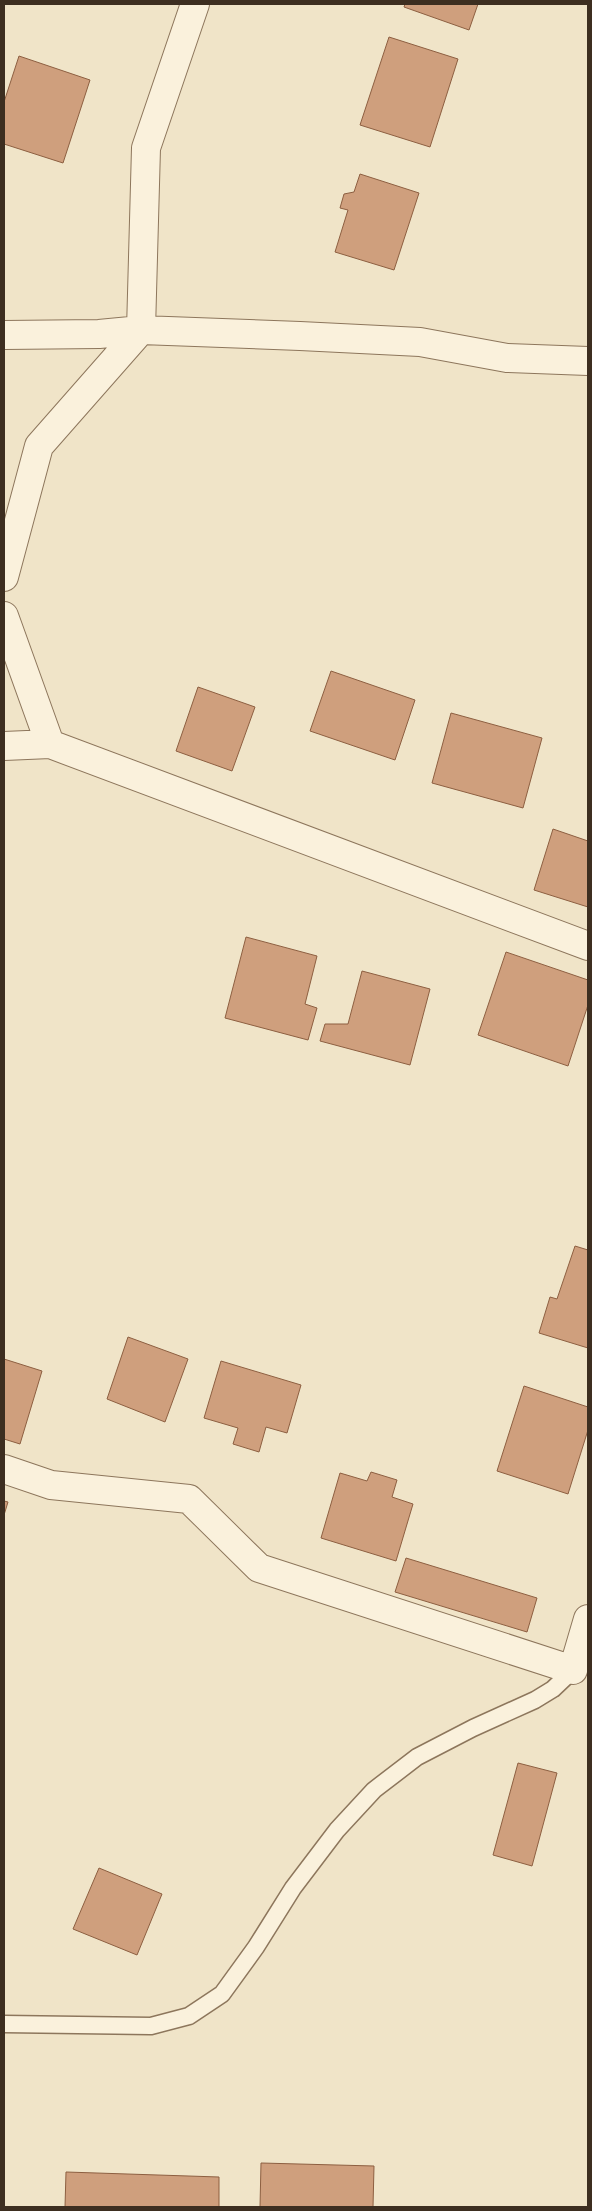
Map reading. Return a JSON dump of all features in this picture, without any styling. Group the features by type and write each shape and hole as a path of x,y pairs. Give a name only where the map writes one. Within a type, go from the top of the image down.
{"street":[{"path":"4,577 39,446 141,330 146,148 194,4"},
{"path":"4,335 99,334 141,330 420,342 506,358 588,361"},
{"path":"4,616 50,744"},
{"path":"4,746 50,744 588,946"},
{"path":"4,1470 51,1485 188,1499 259,1568 573,1670 588,1619"}],"lane":[{"path":"4,2024 151,2026 189,2016 222,1994 256,1947 293,1888 337,1830 374,1790 417,1757 473,1728 535,1700 553,1689 573,1670"}],"building":[{"path":"405,4 478,4 469,30 404,7"},
{"path":"389,37 458,59 430,147 360,125"},
{"path":"19,56 90,80 63,163 4,144 4,102"},
{"path":"360,174 419,193 394,270 335,252 348,210 340,208 344,194 354,192"},
{"path":"331,671 415,700 395,760 310,731"},
{"path":"198,687 255,707 232,771 176,751"},
{"path":"451,713 542,738 523,808 432,783"},
{"path":"553,829 588,841 588,907 534,890"},
{"path":"246,937 317,956 305,1004 317,1008 308,1040 225,1018"},
{"path":"506,952 588,980 588,1005 568,1066 478,1035"},
{"path":"362,971 430,989 410,1065 320,1041 325,1024 348,1024"},
{"path":"575,1246 588,1250 588,1348 539,1333 550,1297 557,1299"},
{"path":"128,1337 188,1359 165,1422 107,1399"},
{"path":"4,1359 42,1371 20,1444 4,1439"},
{"path":"221,1361 301,1385 287,1433 266,1427 259,1452 233,1444 238,1428 204,1418"},
{"path":"524,1386 588,1407 588,1430 568,1494 497,1471"},
{"path":"371,1472 397,1480 392,1497 413,1504 396,1561 321,1538 340,1473 367,1481"},
{"path":"4,1501 8,1502 4,1515"},
{"path":"406,1558 537,1598 527,1632 395,1592"},
{"path":"518,1763 557,1773 532,1866 493,1855"},
{"path":"99,1868 162,1894 137,1955 73,1929"},
{"path":"261,2163 374,2166 373,2207 260,2207"},
{"path":"66,2172 219,2177 219,2207 65,2207"}]}
